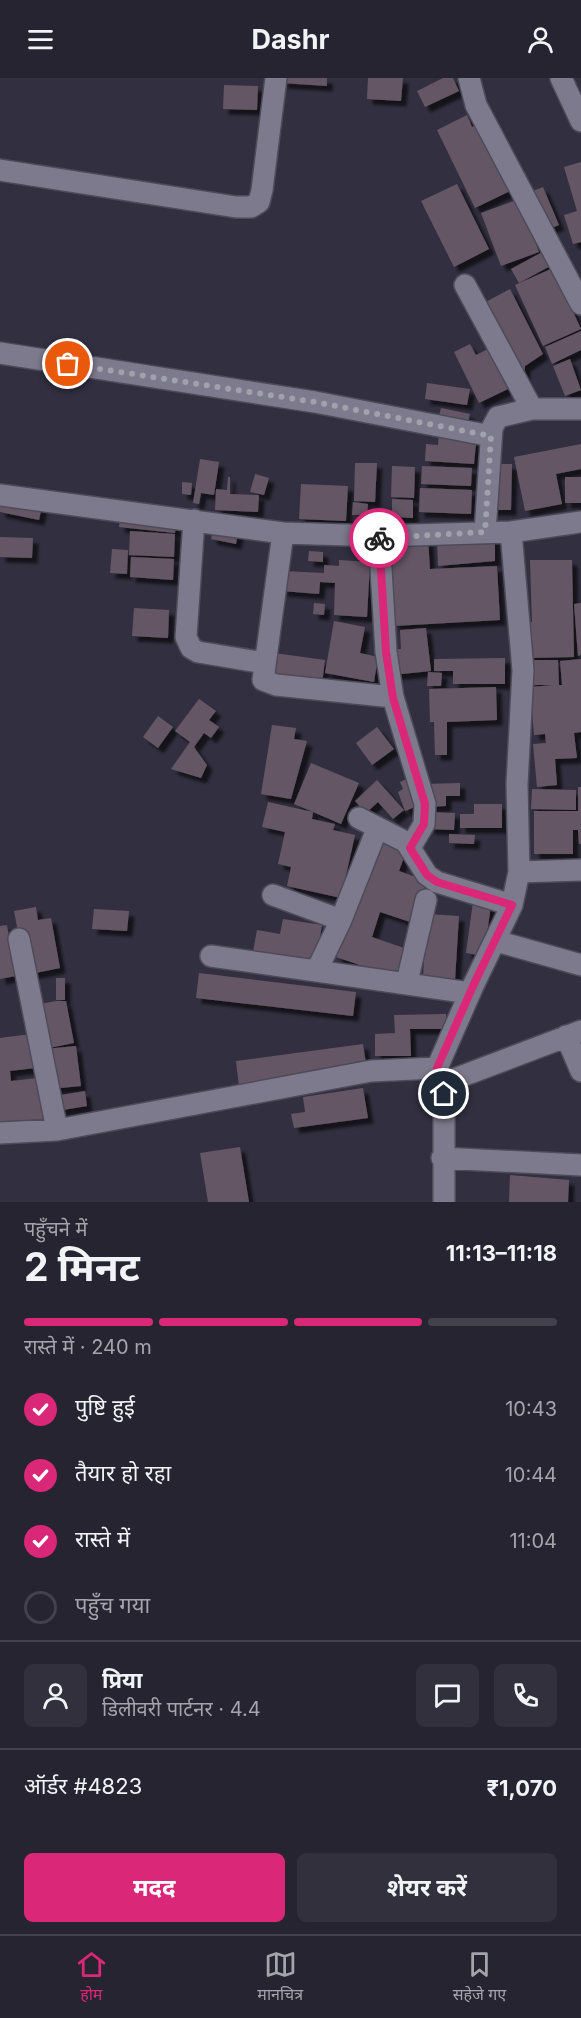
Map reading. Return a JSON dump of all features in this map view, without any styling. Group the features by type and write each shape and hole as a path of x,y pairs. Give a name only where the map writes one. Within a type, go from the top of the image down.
{"street":[{"path":"0,170 236,207 251,207 259,202 262,190 276,78"},
{"path":"469,78 476,105 581,304"},
{"path":"561,78 581,121"},
{"path":"465,285 532,409"},
{"path":"0,353 315,402 491,436"},
{"path":"485,532 491,436 492,428 498,417 532,409 581,409"},
{"path":"0,495 283,533 379,536 511,532 581,522"},
{"path":"194,520 186,637 191,648 198,652 265,663"},
{"path":"444,1202 442,1082 470,993 512,905 519,872 517,784 523,670 511,532"},
{"path":"283,533 263,676 266,683 393,698"},
{"path":"379,536 386,652 393,698 425,804 424,824 410,848"},
{"path":"317,970 341,920 368,823 406,842 427,875 437,882 512,905"},
{"path":"519,872 581,870"},
{"path":"273,895 341,920"},
{"path":"407,982 426,900"},
{"path":"19,939 57,1130"},
{"path":"496,941 581,965"},
{"path":"211,956 407,982 470,993"},
{"path":"0,1133 57,1130 371,1071 442,1082 573,1039 581,1071"},
{"path":"442,1158 581,1165"}],"building":[{"path":"282,78 327,78 327,86 282,83"},
{"path":"368,78 403,78 401,101 367,99"},
{"path":"443,78 453,78 459,91 425,107 417,91"},
{"path":"224,85 258,86 257,110 223,109"},
{"path":"467,115 472,127 478,124 510,191 475,208 437,130"},
{"path":"581,162 581,242 573,244 564,215 577,211 564,167"},
{"path":"457,184 489,249 454,267 421,201"},
{"path":"543,187 559,225 549,229 533,191"},
{"path":"519,199 539,252 501,266 481,213"},
{"path":"546,250 554,264 519,283 511,269"},
{"path":"553,268 581,329 543,346 515,285"},
{"path":"510,289 543,354 525,366 524,384 482,304"},
{"path":"581,331 581,350 552,364 545,347"},
{"path":"470,344 476,355 492,347 512,387 479,403 454,352"},
{"path":"570,359 581,390 565,396 553,366"},
{"path":"427,383 470,389 467,405 425,399"},
{"path":"441,408 470,414 467,426 438,420"},
{"path":"439,430 477,433 474,464 425,461 426,444 438,445"},
{"path":"581,444 581,469 556,474 562,504 525,511 514,457"},
{"path":"200,459 219,462 214,495 201,493 199,504 193,503"},
{"path":"355,463 377,463 375,502 354,501"},
{"path":"490,464 512,464 511,510 488,510"},
{"path":"392,466 415,467 414,498 391,497"},
{"path":"422,466 472,468 471,486 421,484"},
{"path":"255,474 269,478 264,495 250,492"},
{"path":"228,477 230,477 230,494 259,495 258,512 215,510 216,489 227,490"},
{"path":"565,477 581,477 581,503 565,503"},
{"path":"182,482 192,483 191,495 182,494"},
{"path":"301,484 348,486 346,521 299,519"},
{"path":"420,488 472,490 471,514 419,512"},
{"path":"392,499 413,500 413,518 392,517"},
{"path":"43,502 39,520 0,512 0,503"},
{"path":"353,502 368,504 367,515 352,515"},
{"path":"121,509 177,515 175,533 119,527"},
{"path":"214,523 239,528 236,544 211,539"},
{"path":"130,531 175,534 174,557 129,555"},
{"path":"495,536 495,561 438,566 437,540"},
{"path":"0,537 33,538 32,558 0,557"},
{"path":"428,538 430,569 497,566 500,620 394,626 383,539"},
{"path":"112,549 128,550 127,574 110,573"},
{"path":"309,551 323,552 323,562 308,561"},
{"path":"131,557 174,559 173,580 130,577"},
{"path":"339,560 370,562 367,617 334,615 335,583 320,582 319,594 282,591 283,571 324,573 324,565 339,566"},
{"path":"530,560 572,560 574,657 528,658 527,622 532,622"},
{"path":"314,603 325,604 324,615 313,614"},
{"path":"581,603 581,655 578,656 574,604"},
{"path":"134,608 169,610 168,638 132,636"},
{"path":"334,621 365,627 360,653 378,657 374,682 325,673"},
{"path":"426,628 431,671 392,675 390,650 401,649 400,630"},
{"path":"274,653 325,660 322,684 270,677"},
{"path":"505,658 505,684 453,684 453,671 434,671 434,659"},
{"path":"581,659 581,732 574,733 577,758 555,759 557,785 537,787 533,744 546,743 545,734 534,735 530,687 554,685 531,685 530,660 558,660 559,685 562,685 560,661"},
{"path":"428,672 442,673 441,686 427,686"},
{"path":"496,687 497,720 447,722 447,755 435,755 434,722 430,722 429,689"},
{"path":"199,699 216,711 209,720 219,727 211,738 204,733 194,747 207,765 201,778 171,769 190,742 175,731"},
{"path":"158,716 173,727 158,748 143,737"},
{"path":"272,725 296,728 294,739 307,741 291,799 261,794"},
{"path":"377,727 394,749 372,765 356,743"},
{"path":"311,763 359,783 341,824 294,804"},
{"path":"411,777 422,804 405,811 398,792 403,789 400,782"},
{"path":"377,780 404,810 393,819 378,802 366,813 355,801"},
{"path":"460,783 460,796 446,796 446,806 427,807 426,784"},
{"path":"578,787 581,787 581,844 579,844 578,830 573,830 573,854 534,854 534,811 578,811"},
{"path":"532,789 576,790 576,810 531,809"},
{"path":"268,802 313,812 312,819 335,824 333,830 355,835 341,898 287,886 291,867 278,864 285,832 262,827"},
{"path":"474,804 502,804 502,828 460,828 460,814 474,814"},
{"path":"430,812 455,813 454,830 429,829"},
{"path":"449,834 475,835 474,844 449,843"},
{"path":"376,836 408,846 399,871 427,881 413,923 380,912 372,937 407,949 398,978 336,957"},
{"path":"473,902 491,905 484,956 466,953"},
{"path":"36,907 38,920 51,918 60,968 26,975 14,911"},
{"path":"94,909 129,911 127,931 92,929"},
{"path":"427,914 459,916 455,980 423,977"},
{"path":"283,919 322,925 316,963 253,952 257,930 280,934"},
{"path":"7,925 16,976 0,979 0,926"},
{"path":"199,973 356,992 353,1016 196,998"},
{"path":"56,978 65,978 65,1000 56,1000"},
{"path":"66,1001 74,1043 44,1049 35,1005"},
{"path":"446,1014 446,1029 410,1029 411,1056 375,1056 375,1034 395,1033 394,1015"},
{"path":"31,1034 35,1068 10,1071 11,1081 38,1078 43,1122 0,1127 0,1038"},
{"path":"363,1044 367,1070 239,1087 236,1061"},
{"path":"76,1046 81,1086 50,1089 45,1049"},
{"path":"363,1088 368,1118 294,1128 291,1114 305,1112 303,1097"},
{"path":"85,1091 87,1106 57,1111 55,1096"},
{"path":"240,1147 249,1202 208,1202 200,1153"},
{"path":"510,1175 569,1180 568,1202 509,1202"}],"way so far":[{"path":"68,364 315,402 491,436 485,532 379,536 379,538"}],"route":[{"path":"379,538 386,652 393,698 426,813 424,824 410,848 427,875 437,882 512,905 437,1068 444,1083 444,1094"}]}
